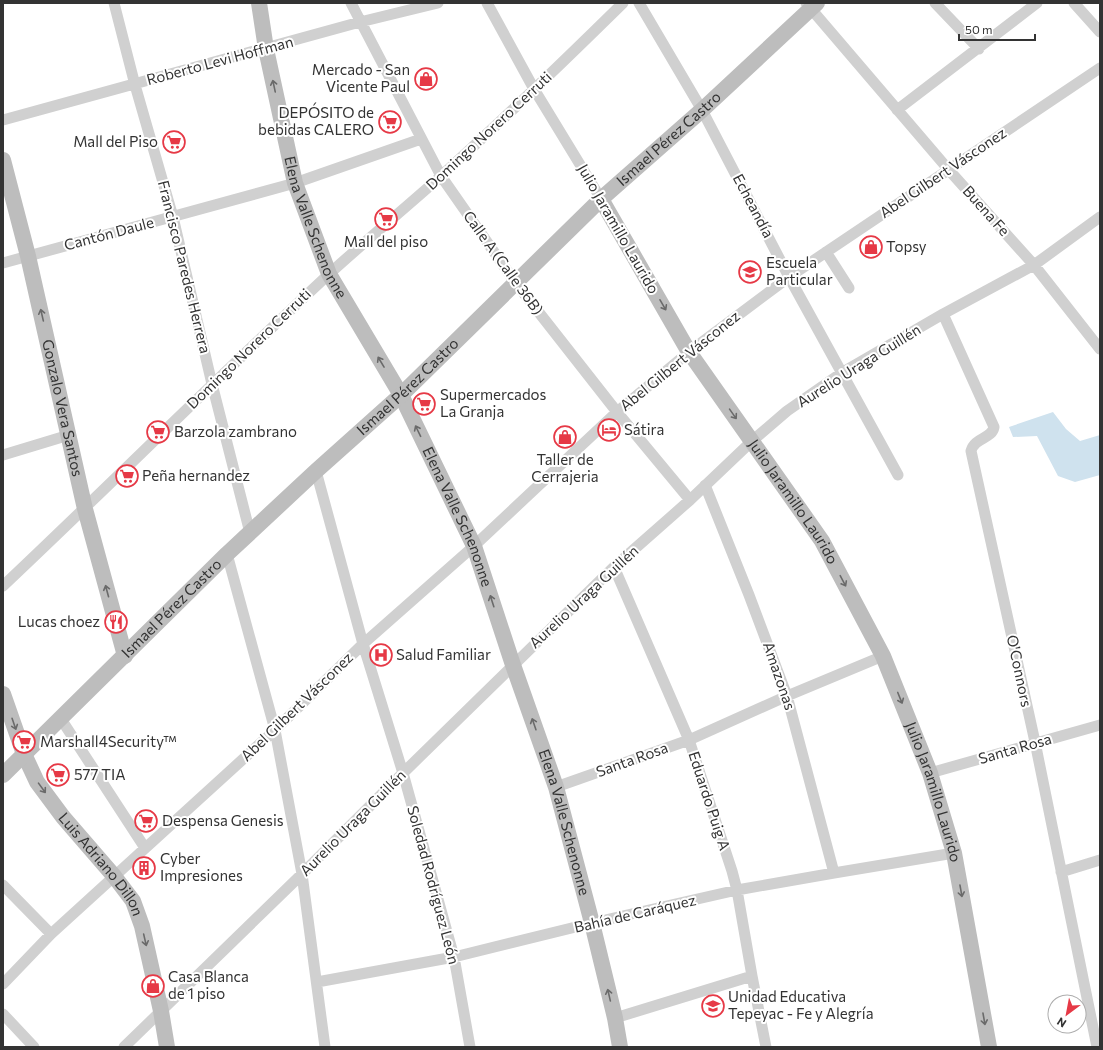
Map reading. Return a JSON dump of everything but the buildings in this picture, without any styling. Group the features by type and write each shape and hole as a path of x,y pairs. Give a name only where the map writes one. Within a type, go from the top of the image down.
{"street":[{"name":"Francisco Paredes Herrera","path":"114,3 135,85 174,217 212,384 250,533"},
{"name":"Elena Valle Schenonne","path":"259,3 266,48 295,183 329,274 401,395 474,546 513,665 556,787 592,923 620,1047"},
{"name":"Calle A (Calle 36B)","path":"351,3 441,176 515,282 617,412 690,500"},
{"name":"Roberto Levi Hoffman","path":"3,120 360,22 438,3"},
{"name":"Julio Jaramillo Laurido","path":"487,3 534,89 601,199 689,352 822,541 883,656 930,773 954,853 989,1047"},
{"name":"Domingo Norero Cerruti","path":"3,586 85,509 212,384 329,274 441,176 623,3"},
{"name":"Echeandía","path":"638,3 702,110 789,277 843,372 898,475"},
{"path":"935,3 978,49"},
{"path":"897,110 1037,3"},
{"path":"1074,3 1100,32"},
{"name":"Ismael Pérez Castro","path":"3,775 227,554 401,395 601,199 702,110 811,5"},
{"name":"Buena Fe","path":"811,5 897,110 1034,265 1100,349"},
{"name":"Abel Gilbert Vásconez","path":"3,984 51,934 275,730 362,644 474,546 617,412 689,352 789,277 1100,68"},
{"name":"Cantón Daule","path":"3,263 295,183 421,139"},
{"name":"Gonzalo Vera Santos","path":"3,160 28,256 85,509 125,656"},
{"name":"Aurelio Uraga Guillén","path":"124,1047 614,567 690,500 752,441 787,412 843,372 944,314 1034,265 1100,217"},
{"path":"826,252 849,288"},
{"name":"O'Connors","path":"944,314 994,427 990,434 973,445 971,451 1035,742 1061,872 1097,1027 1097,1047"},
{"path":"3,455 69,436"},
{"name":"Soledad Rodríguez León","path":"316,472 362,644 403,773 454,957 470,1047"},
{"name":"Amazonas","path":"705,485 750,595 787,696 834,872"},
{"path":"227,554 275,730 302,874 325,1047"},
{"name":"Eduardo Puig A","path":"614,567 689,740 737,890 766,1047"},
{"name":"Santa Rosa","path":"556,787 689,740 787,696 883,656"},
{"name":"Luis Adriano Dillon","path":"3,694 24,754 37,782 62,817 114,876 133,901 142,926 161,1011 167,1047"},
{"path":"61,719 145,848"},
{"name":"Santa Rosa","path":"930,773 1035,742 1100,725"},
{"name":"Bahía de Caráquez","path":"317,982 454,957 592,923 737,890 834,872 954,853"},
{"path":"1061,872 1100,860"},
{"path":"3,885 51,934"},
{"path":"614,1018 752,976"},
{"path":"3,1014 34,1047"}],"water":[{"path":"1053,412 1066,429 1080,441 1100,435 1100,475 1075,482 1058,476 1037,436 1013,437 1009,427"}],"place":[{"name":"Mercado - San Vicente Paul","path":"426,79"},
{"name":"DEPÓSITO de bebidas CALERO","path":"390,122"},
{"name":"Mall del Piso","path":"174,142"},
{"name":"Mall del piso","path":"386,219"},
{"name":"Topsy","path":"871,247"},
{"name":"Escuela Particular","path":"750,272"},
{"name":"Supermercados La Granja","path":"424,404"},
{"name":"Sátira","path":"609,430"},
{"name":"Barzola zambrano","path":"158,432"},
{"name":"Taller de Cerrajeria","path":"565,437"},
{"name":"Peña hernandez","path":"127,476"},
{"name":"Lucas choez","path":"116,622"},
{"name":"Salud Familiar","path":"381,655"},
{"name":"Marshall4Security™","path":"24,742"},
{"name":"577 TIA","path":"58,775"},
{"name":"Despensa Genesis","path":"146,821"},
{"name":"Cyber Impresiones","path":"144,868"},
{"name":"Casa Blanca de 1 piso","path":"153,986"},
{"name":"Unidad Educativa Tepeyac - Fe y Alegría","path":"713,1006"}]}
